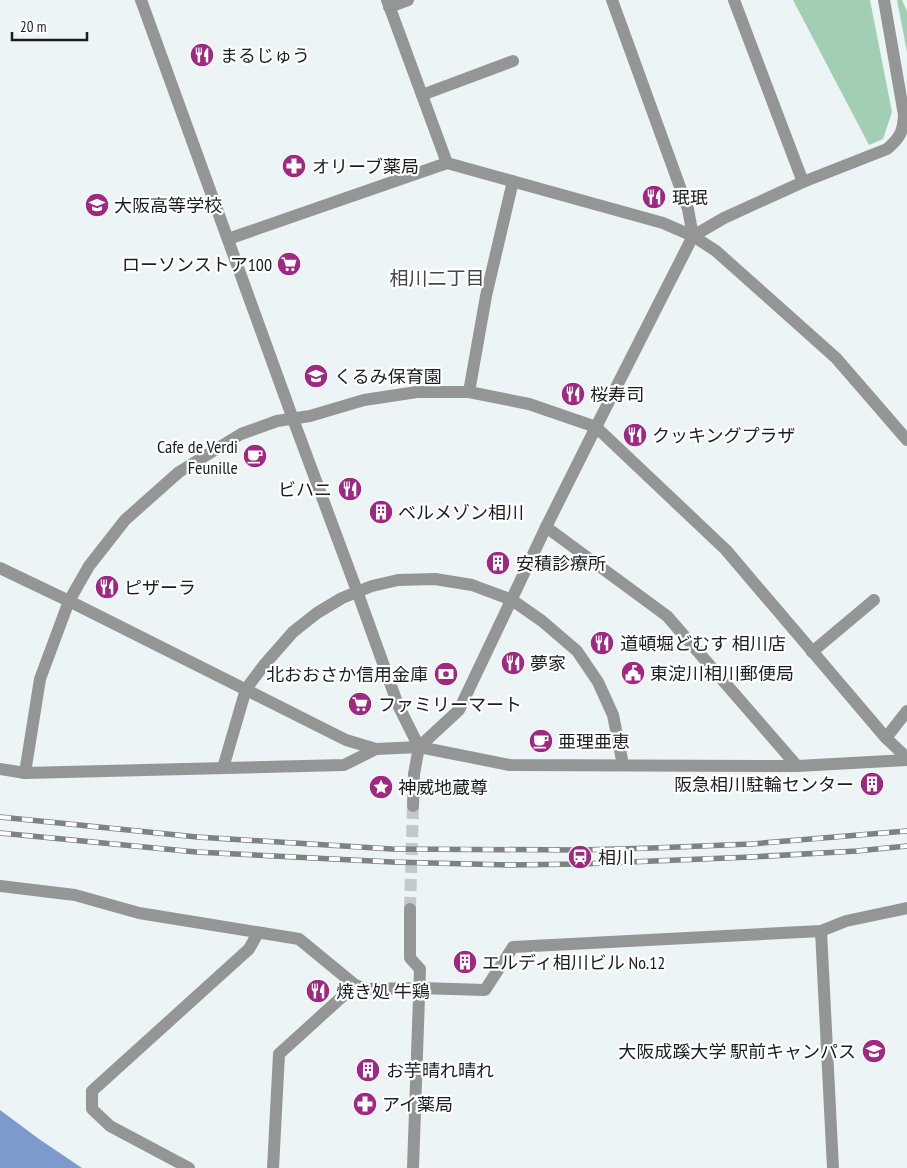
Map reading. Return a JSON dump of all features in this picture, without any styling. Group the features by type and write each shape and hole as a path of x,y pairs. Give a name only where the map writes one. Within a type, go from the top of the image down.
{"street":[{"path":"141,0 292,419 398,705 419,746 414,774 413,806"},
{"path":"408,0 388,3 447,162"},
{"path":"612,0 688,209 694,236"},
{"path":"734,0 803,182"},
{"path":"419,746 459,710 546,527 694,236 724,218 803,182 887,149 900,136 904,127 904,116 884,0"},
{"path":"422,94 513,61"},
{"path":"228,239 447,162 663,223 694,236 716,251 836,358 907,440"},
{"path":"469,392 486,296 513,180"},
{"path":"25,773 40,679 69,601 89,566 125,520 180,472 241,434 277,421 310,416 364,400 417,392 469,392 529,404 596,427 726,550 886,738 907,759"},
{"path":"546,527 667,616 797,766"},
{"path":"0,568 346,740 376,749 419,746 510,765 797,766 907,759"},
{"path":"223,768 246,690 292,632 316,613 357,591 398,580 435,579 472,585 512,600 542,621 577,651 598,682 613,715 623,765"},
{"path":"812,652 874,600"},
{"path":"886,738 907,711"},
{"path":"0,769 25,773 344,765 376,749"},
{"path":"0,886 74,895 139,913 298,939 355,985 366,989 485,990 513,947 821,931 846,921 907,908"},
{"path":"410,909 410,958 420,969 413,1168"},
{"path":"821,931 833,1168"},
{"path":"189,1168 110,1126 92,1109 92,1091 249,949 258,933"},
{"path":"273,1168 279,1054 355,985"}],"green space":[{"path":"793,0 870,0 892,112 883,139 869,145"},
{"path":"897,0 902,0 907,11 907,52"}],"water":[{"path":"0,1110 39,1139 82,1168 0,1168"}],"tunnel":[{"path":"410,909 413,806"}],"railway":[{"path":"0,817 197,837 392,849 580,850 653,848 751,844 907,831"},
{"path":"0,833 196,852 392,862 510,865 751,857 907,846"}],"place":[{"name":"まるじゅう","path":"202,55"},
{"name":"オリーブ薬局","path":"294,166"},
{"name":"珉珉","path":"654,197"},
{"name":"大阪高等学校","path":"97,205"},
{"name":"ローソンストア100","path":"289,264"},
{"name":"くるみ保育園","path":"316,376"},
{"name":"桜寿司","path":"573,394"},
{"name":"クッキングプラザ","path":"635,435"},
{"name":"Cafe de Verdi Feunille","path":"255,456"},
{"name":"ビハニ","path":"350,489"},
{"name":"ベルメゾン相川","path":"381,512"},
{"name":"安積診療所","path":"498,563"},
{"name":"ピザーラ","path":"107,587"},
{"name":"道頓堀どむす 相川店","path":"602,643"},
{"name":"夢家","path":"513,663"},
{"name":"東淀川相川郵便局","path":"633,673"},
{"name":"北おおさか信用金庫","path":"446,674"},
{"name":"ファミリーマート","path":"360,704"},
{"name":"亜理亜恵","path":"541,741"},
{"name":"阪急相川駐輪センター","path":"872,784"},
{"name":"神威地蔵尊","path":"381,787"},
{"name":"相川","path":"580,857"},
{"name":"エルディ相川ビル No.12","path":"465,962"},
{"name":"焼き処 牛鶏","path":"318,991"},
{"name":"大阪成蹊大学 駅前キャンパス","path":"874,1051"},
{"name":"お芋晴れ晴れ","path":"368,1070"},
{"name":"アイ薬局","path":"365,1104"}],"district":[{"name":"相川二丁目","path":"437,278"}]}
